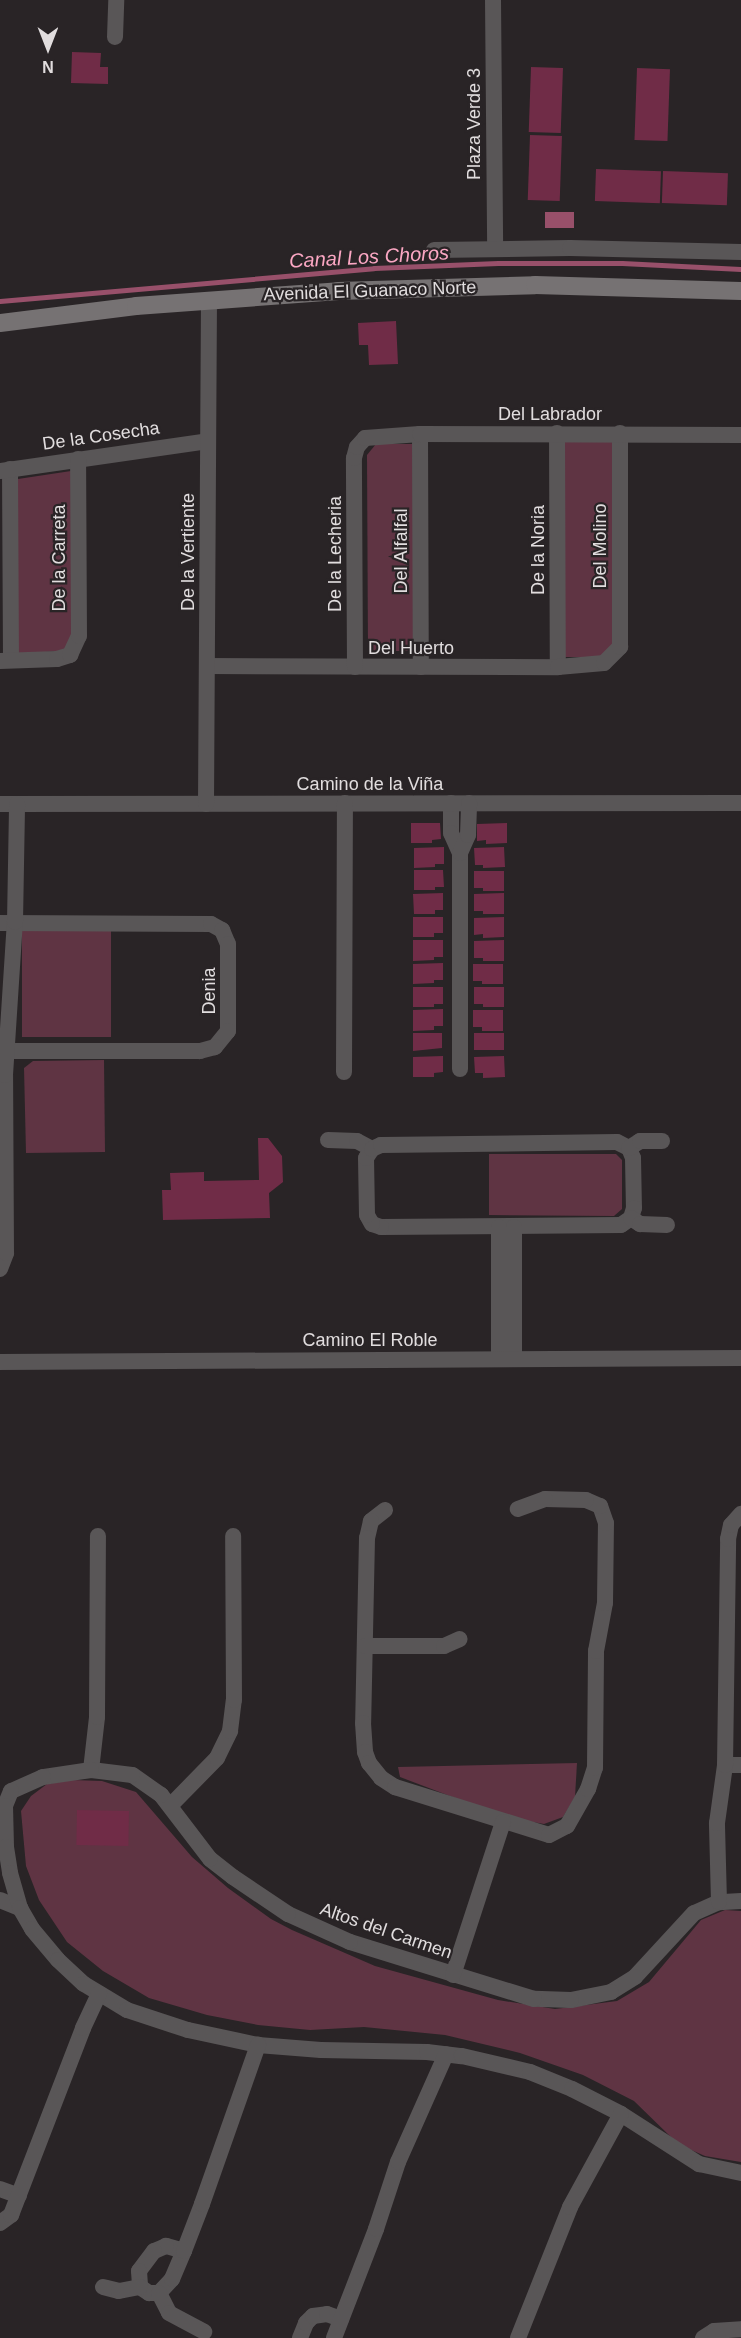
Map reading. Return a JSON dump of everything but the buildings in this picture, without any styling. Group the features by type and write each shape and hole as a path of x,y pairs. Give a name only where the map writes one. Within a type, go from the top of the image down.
{"street":[{"path":"115,37 116,0"},
{"name":"Plaza Verde 3","path":"494,0 495,248"},
{"path":"434,250 495,248 741,252"},
{"name":"Avenida El Guanaco Norte","path":"0,323 209,300 338,291 600,285 741,291"},
{"name":"De la Vertiente","path":"206,804 209,300"},
{"name":"De la Noria","path":"557,433 558,667"},
{"name":"Del Molino","path":"613,657 620,647 620,433"},
{"name":"Del Labrador","path":"360,442 370,436 420,434 741,435"},
{"name":"Del Alfalfal","path":"420,434 421,667"},
{"name":"De la Cosecha","path":"5,470 208,441"},
{"name":"De la Lecheria","path":"355,667 354,458 360,442"},
{"name":"De la Carreta","path":"5,661 57,659 70,655 79,636 78,459"},
{"path":"5,470 5,661"},
{"name":"Del Huerto","path":"207,666 558,667 604,663 613,657"},
{"path":"344,1072 345,803"},
{"path":"451,803 451,833 460,853"},
{"path":"460,1069 460,853 468,835 469,803"},
{"name":"Camino de la Viña","path":"8,804 741,803"},
{"path":"0,1269 6,1253 2,1097 6,1051 8,804"},
{"name":"Denia","path":"6,1051 208,1050 221,1043 228,1031 229,1023 228,944 225,934 217,927 205,924 8,922"},
{"path":"328,1140 357,1141 372,1149"},
{"path":"629,1148 640,1141 662,1141"},
{"path":"617,1142 629,1148 633,1158 634,1209 631,1218 621,1225 381,1227 372,1224 367,1215 366,1163 372,1149 386,1144 617,1142"},
{"path":"631,1218 640,1224 667,1225"},
{"path":"506,1227 507,1359"},
{"name":"Camino El Roble","path":"0,1362 741,1358"},
{"path":"385,1509 375,1517 368,1529 364,1741 365,1752 375,1772 395,1787 543,1835 555,1834 567,1826 588,1789 596,1756 596,1651 605,1603 606,1523 600,1506 586,1500 537,1501 518,1509"},
{"path":"719,1902 717,1823 733,1765 728,1539 731,1525 741,1514"},
{"path":"91,1770 97,1718 98,1536"},
{"path":"170,1806 217,1758 230,1731 234,1700 233,1536"},
{"path":"365,1646 444,1646 460,1639"},
{"name":"Altos del Carmen","path":"741,1901 719,1902 694,1913 635,1977 611,1992 571,2000 551,2001 513,1993 350,1942 288,1914 210,1859 170,1806 152,1787 132,1775 91,1770 56,1774 20,1785 3,1797 3,1848 20,1908 41,1942 69,1971 99,1994 127,2010 161,2022 258,2045 300,2049 403,2049 446,2054 552,2080 621,2114 699,2164 741,2173"},
{"path":"453,1975 503,1822"},
{"path":"0,1900 20,1908"},
{"path":"0,2223 11,2215 83,2028 99,1994"},
{"path":"184,2251 166,2246 154,2251 139,2271 140,2287 146,2292 159,2293 168,2285 184,2251 258,2045"},
{"path":"334,2338 398,2162 446,2054"},
{"path":"518,2338 570,2207 621,2114"},
{"path":"0,2189 18,2196"},
{"path":"103,2287 119,2292 140,2287"},
{"path":"159,2293 170,2313 204,2332"},
{"path":"300,2338 306,2322 314,2316 327,2314 341,2319"},
{"path":"703,2338 714,2331 741,2329"}],"shaded area":[{"path":"545,212 574,212 574,228 545,228"},
{"path":"564,441 612,441 613,646 604,657 565,657"},
{"path":"376,444 413,444 415,651 368,651 367,455"},
{"path":"71,471 73,636 67,648 59,651 18,654 18,479"},
{"path":"22,930 111,930 111,1037 22,1037"},
{"path":"104,1060 105,1152 26,1153 24,1068 33,1061"},
{"path":"489,1154 616,1154 622,1160 622,1209 614,1216 489,1215"},
{"path":"577,1763 575,1797 563,1817 544,1824 505,1817 400,1777 398,1767"},
{"path":"72,1780 102,1781 136,1792 192,1857 228,1888 271,1919 292,1930 375,1966 498,2000 555,2009 617,2001 649,1982 701,1920 725,1910 741,1911 741,2162 705,2156 689,2149 673,2139 634,2101 583,2075 520,2053 445,2035 364,2027 310,2030 258,2025 207,2015 149,1998 103,1971 67,1942 39,1900 26,1866 21,1811 31,1796 47,1784"}],"waterway":[{"name":"Canal Los Choros","path":"0,301 374,268 498,263 622,263 741,269"}]}
